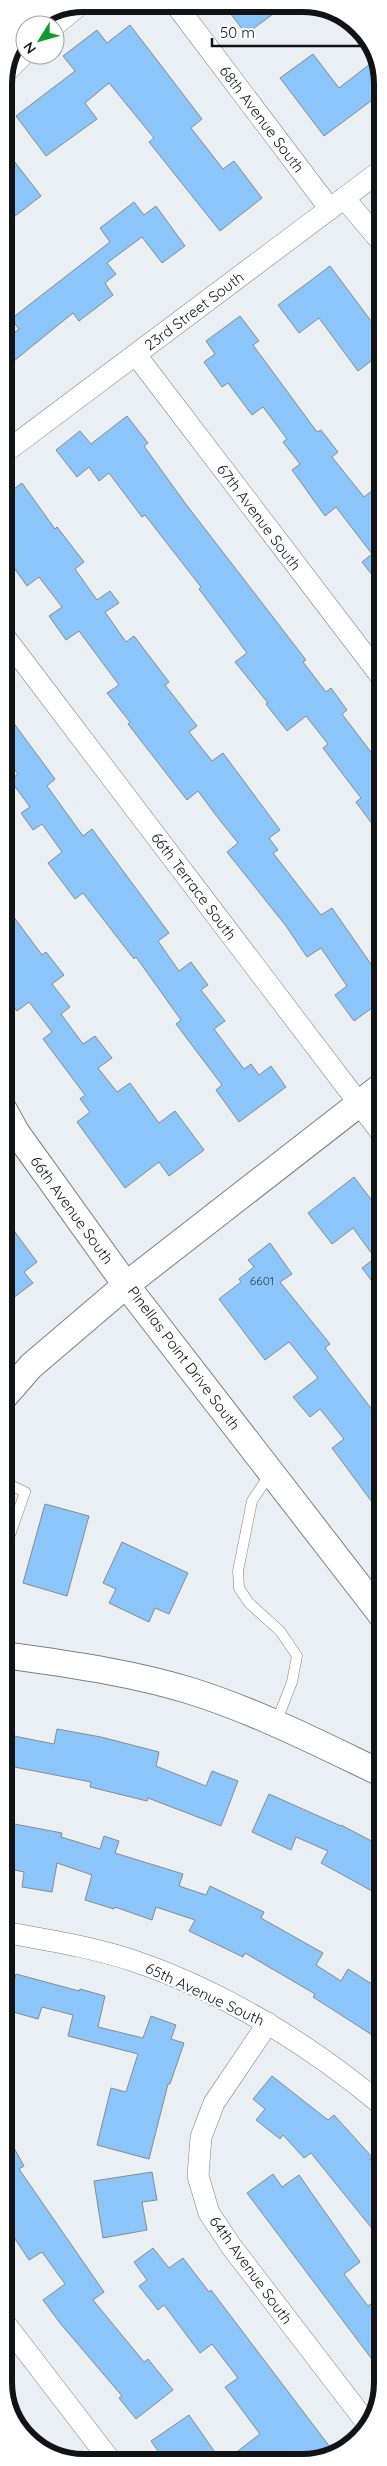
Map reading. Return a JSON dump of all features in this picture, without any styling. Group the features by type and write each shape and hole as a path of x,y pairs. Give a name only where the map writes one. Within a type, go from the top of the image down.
{"street":[{"name":"68th Avenue South","path":"182,13 337,204 374,236"},
{"name":"23rd Street South","path":"13,446 374,176"},
{"name":"67th Avenue South","path":"136,354 374,668"},
{"name":"66th Terrace South","path":"13,648 374,1123"},
{"name":"Pinellas Point Drive South","path":"374,1092 126,1285 374,1605"},
{"name":"66th Avenue South","path":"13,1126 126,1285"},
{"path":"13,1387 31,1366 126,1285"},
{"path":"13,1656 106,1671 190,1691 276,1723 374,1770"},
{"name":"65th Avenue South","path":"13,1934 59,1942 134,1961 191,1984 268,2023 352,2079 374,2098"},
{"name":"64th Avenue South","path":"268,2023 214,2104 200,2137 198,2176 209,2213 231,2246 363,2419"},
{"path":"13,2334 105,2454"}],"lane":[{"path":"271,1472 252,1501 238,1572 239,1588 249,1603 280,1631 297,1656 292,1682 276,1723"},
{"path":"13,1486 25,1492 13,1526"}],"building":[{"path":"230,13 274,13 246,34"},
{"path":"130,25 202,119 191,128 223,169 234,161 262,198 220,231 149,142 154,138 109,83 85,103 97,119 46,156 16,116 75,71 65,58 65,54 97,30 107,43"},
{"path":"313,54 339,88 371,63 374,80 374,99 324,136 280,78"},
{"path":"13,160 41,196 15,216 13,213"},
{"path":"134,202 144,215 156,206 185,246 162,263 142,237 107,263 116,274 105,283 113,295 79,321 73,313 13,362 13,334 19,329 13,322 13,317 110,242 100,228"},
{"path":"330,266 374,325 374,359 358,371 319,318 299,333 278,305"},
{"path":"240,316 259,341 253,345 317,432 321,430 338,452 332,457 364,497 374,489 374,577 362,562 372,554 336,507 325,516 292,470 300,464 283,442 287,439 263,407 252,415 228,383 222,387 204,362 215,354 206,341"},
{"path":"127,416 148,443 144,446 185,503 306,660 303,662 326,692 331,688 347,710 342,714 374,756 374,827 356,802 361,798 323,748 328,744 306,716 287,731 266,704 268,703 235,662 247,653 199,589 201,587 145,515 142,517 109,473 99,481 89,467 77,477 56,450 80,431 91,444"},
{"path":"22,483 55,529 57,527 84,562 75,569 97,600 110,591 119,603 105,612 126,642 134,636 169,682 165,685 197,726 189,732 212,761 223,753 280,830 269,838 278,850 273,853 321,915 332,908 374,966 374,1007 354,1021 335,995 347,986 321,948 307,957 286,926 227,852 238,843 198,791 187,800 128,724 130,722 107,693 119,685 79,631 66,640 49,616 62,607 39,577 27,586 13,567 13,490"},
{"path":"13,722 55,779 47,786 83,836 92,829 169,933 158,941 179,971 191,962 208,985 201,990 225,1021 214,1029 244,1069 251,1064 259,1075 271,1066 286,1087 239,1122 216,1090 222,1085 176,1024 181,1020 136,957 134,959 83,893 75,899 48,863 62,852 42,824 33,830 21,813 30,807 13,784 13,778 18,774 13,768"},
{"path":"13,916 42,955 46,952 64,975 52,984 70,1007 61,1014 83,1044 95,1036 112,1058 98,1068 117,1092 130,1083 159,1123 175,1111 204,1150 169,1176 159,1162 125,1188 77,1122 90,1112 80,1099 85,1095 43,1039 52,1032 29,1002 17,1011 13,1006"},
{"path":"354,1177 374,1203 374,1257 353,1228 332,1244 308,1213"},
{"path":"13,1229 37,1262 24,1272 33,1283 13,1298"},
{"path":"270,1243 292,1274 280,1282 330,1344 325,1348 374,1412 374,1505 332,1448 344,1439 320,1409 310,1417 293,1397 318,1378 289,1342 265,1360 219,1299 241,1282 239,1279 254,1267 248,1260"},
{"path":"374,1259 374,1284 362,1268"},
{"path":"45,1504 89,1516 67,1596 23,1583"},
{"path":"122,1542 188,1573 169,1614 155,1608 149,1622 109,1603 116,1589 103,1583"},
{"path":"57,1729 101,1737 159,1752 156,1766 206,1786 212,1771 238,1781 221,1826 148,1798 147,1801 90,1787 91,1782 13,1767 13,1736 54,1744"},
{"path":"269,1794 341,1825 374,1842 374,1892 321,1863 328,1851 296,1837 291,1850 252,1832"},
{"path":"13,1824 62,1833 61,1837 100,1849 104,1836 119,1841 115,1853 183,1874 179,1886 206,1895 210,1886 264,1912 261,1918 323,1953 316,1965 341,1981 348,1969 374,1985 374,2036 313,1997 315,1994 245,1953 243,1957 189,1931 195,1920 156,1907 152,1920 115,1907 114,1909 85,1900 92,1875 57,1863 52,1892 22,1887 24,1872 13,1870"},
{"path":"16,1974 105,1996 98,2027 143,2038 151,2016 176,2025 171,2039 184,2043 170,2084 168,2084 149,2159 97,2145 111,2088 126,2092 138,2054 68,2036 73,2015 42,2007 38,2019 13,2012 13,1985"},
{"path":"272,2076 328,2120 334,2115 372,2157 370,2159 374,2164 374,2231 311,2153 304,2158 283,2135 280,2139 256,2120 265,2109 253,2099"},
{"path":"13,2146 24,2166 19,2169 104,2292 93,2300 144,2362 148,2359 173,2390 136,2419 119,2398 122,2396 43,2300 65,2284 42,2252 29,2260 13,2236"},
{"path":"152,2172 157,2200 142,2202 147,2230 103,2238 94,2181"},
{"path":"273,2174 282,2187 299,2175 360,2262 344,2274 368,2306 374,2302 374,2362 247,2193"},
{"path":"153,2248 169,2268 183,2258 209,2292 211,2290 331,2448 307,2453 235,2453 260,2434 225,2387 238,2378 212,2344 200,2353 164,2305 158,2310 139,2286 147,2280 134,2262"},
{"path":"189,2415 216,2453 160,2454 151,2441"}]}
